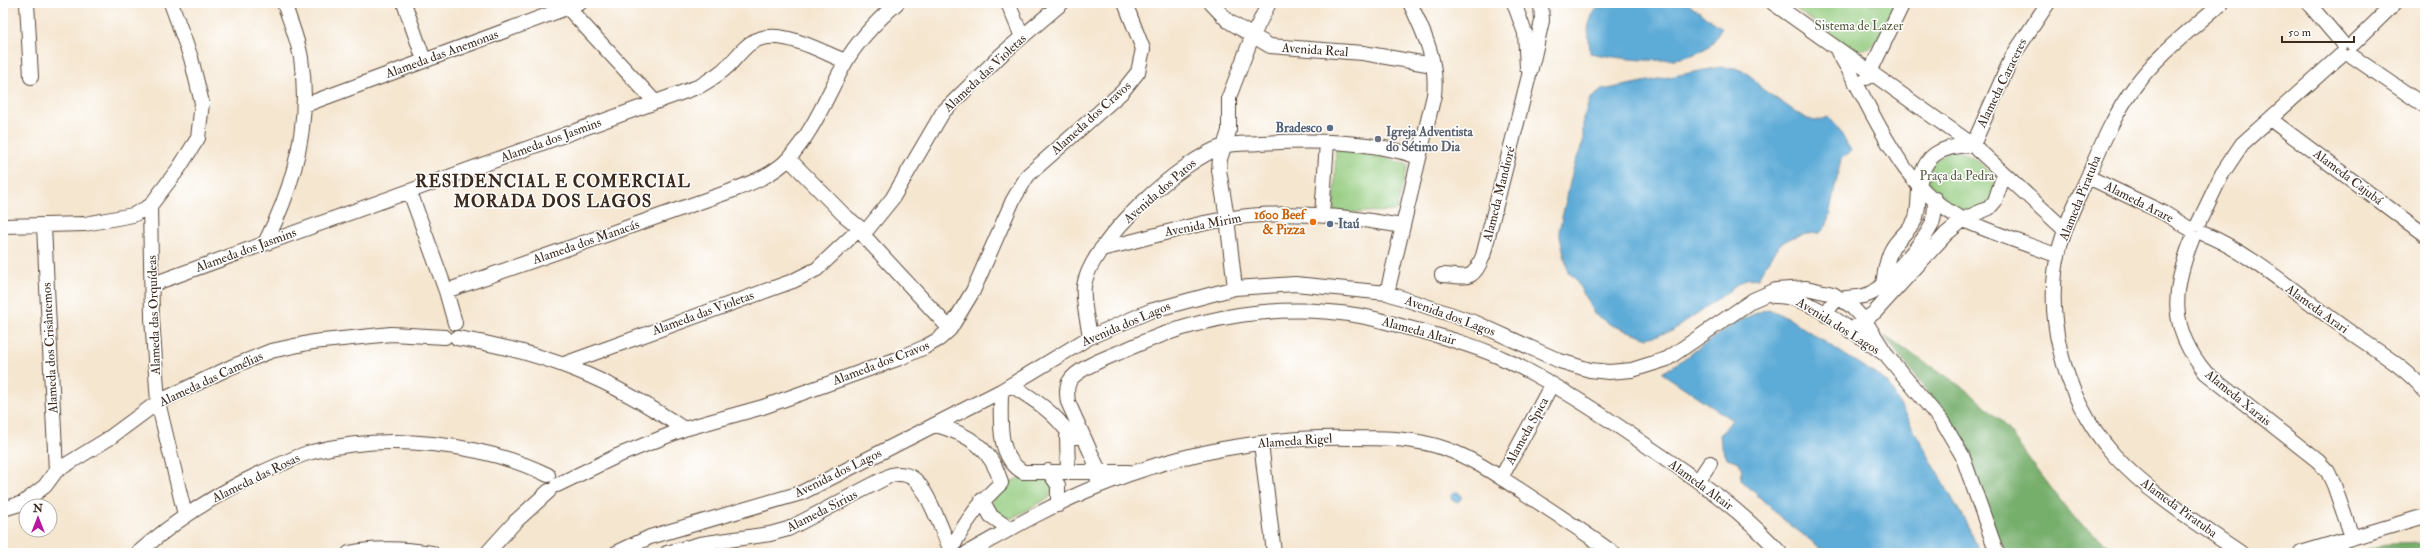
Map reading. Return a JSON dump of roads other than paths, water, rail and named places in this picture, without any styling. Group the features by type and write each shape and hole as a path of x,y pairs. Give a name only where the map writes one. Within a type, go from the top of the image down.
{"street":[{"path":"27,3 31,77"},
{"path":"3,226 44,226 106,222 133,215 150,206 179,168 198,138 202,103 197,81 171,3"},
{"path":"266,241 279,215 299,155 305,104 301,58 284,3"},
{"path":"404,3 424,60"},
{"name":"Alameda dos Manacás","path":"446,291 755,182 789,159 811,129 846,61 861,41 897,3"},
{"path":"1008,3 1022,37"},
{"name":"Alameda das Violetas","path":"564,364 793,281 817,269 859,233 892,199 943,112 964,89 1062,3"},
{"name":"Alameda dos Cravos","path":"549,482 572,477 684,429 763,407 900,358 925,348 950,329 973,291 1013,200 1028,175 1122,92 1138,72 1143,49 1125,3"},
{"name":"Avenida Real","path":"1211,3 1228,21 1252,37 1277,47 1363,53 1433,65"},
{"path":"1235,288 1227,218 1219,170 1229,131 1229,98 1252,37 1269,3"},
{"path":"1387,293 1434,95 1436,80 1426,38 1410,3"},
{"name":"Alameda Mandioré","path":"1514,3 1525,33 1528,80"},
{"name":"Alameda Mandioré","path":"1442,275 1468,276 1476,272 1483,256 1540,33 1541,3"},
{"path":"1864,95 1866,80 1903,3"},
{"name":"Alameda Caraceres","path":"1973,145 2012,57 2048,3"},
{"name":"Alameda Piratuba","path":"2221,3 2168,50 2135,85 2107,132 2065,230 2058,256 2055,313 2058,340 2065,370 2076,398 2092,424 2114,454 2141,482 2241,553"},
{"path":"2308,3 2347,49 2425,106"},
{"name":"Alameda Xarais","path":"2352,537 2328,472 2318,461 2206,373 2193,358 2184,342 2178,324 2178,282 2182,265 2196,231 2231,159 2242,144 2347,49 2395,3"},
{"path":"1777,4 1973,145 2065,230"},
{"path":"574,6 655,102"},
{"name":"Alameda das Anemonas","path":"305,104 574,6"},
{"path":"1525,33 1540,33"},
{"name":"Alameda dos Jasmins","path":"153,284 266,241 410,192 700,86 716,76 750,43 770,35 786,38 846,61"},
{"path":"1834,44 1864,95 1888,143 1919,186 1964,219 2058,256"},
{"name":"Alameda Cajubá","path":"2270,119 2423,233"},
{"path":"1322,215 1326,142"},
{"name":"Avenida dos Patos","path":"1090,337 1084,286 1101,248 1129,216 1193,161 1225,145 1326,142 1368,146 1419,156"},
{"path":"1890,282 1892,247 1912,224 1917,215 1919,186 1923,171 1934,154 1952,146 1973,145"},
{"path":"789,159 844,215 859,233 950,329"},
{"path":"1850,331 1865,321 1890,282 1930,240 1964,219 1989,208 1995,201 2004,174"},
{"name":"Alameda Arare","path":"2088,177 2164,213 2196,231"},
{"path":"410,192 446,291 451,309 452,330"},
{"path":"1930,240 1935,199"},
{"name":"Alameda das Orquídeas","path":"150,206 153,284 152,318 158,402 185,516"},
{"name":"Avenida Mirim","path":"1101,248 1177,228 1227,218 1271,215 1322,215 1402,226"},
{"name":"Alameda dos Crisântemos","path":"44,226 56,470"},
{"name":"Alameda Arari","path":"2196,231 2223,241 2263,269 2400,369 2425,392"},
{"path":"1826,315 1832,303 1841,298 1870,294 1890,282"},
{"name":"Avenida dos Lagos","path":"616,553 650,537 801,493 1006,388 1090,337 1150,311 1235,288 1295,284 1387,293 1476,323 1560,361 1590,370 1610,372 1632,370 1667,360 1731,314 1764,296 1790,287 1821,290 1841,298 1865,321 1888,357 1943,422 1962,455 1997,553"},
{"name":"Avenida dos Lagos","path":"1764,296 1787,295 1826,315 1888,357"},
{"name":"Alameda Altair","path":"1085,439 1068,402 1067,392 1072,378 1090,366 1162,333 1198,322 1235,315 1288,311 1325,312 1362,316 1455,340 1505,359 1552,384 1620,427 1698,481 1763,534 1780,553"},
{"name":"Alameda das Camélias","path":"3,509 23,503 45,486 56,470 108,439 158,402 231,367 271,351 313,342 353,337 391,334 428,336 452,330 473,340 507,347 564,364 597,377 632,396 684,429"},
{"name":"Alameda Spica","path":"1501,478 1552,384"},
{"path":"1023,472 1011,463 1005,449 1006,388 1045,406 1058,418 1070,435 1085,439 1099,471 1097,486"},
{"path":"936,425 957,431 982,448 990,456 996,466 1001,483"},
{"path":"1068,470 1066,438 1070,435"},
{"name":"Alameda Rigel","path":"967,553 1010,529 1097,486 1135,472 1194,455 1261,443 1341,438 1390,438 1424,442 1467,458 1501,478 1613,553"},
{"name":"Alameda das Rosas","path":"138,553 151,548 185,516 267,470 311,452 357,444 404,443 450,446 493,454 530,468 549,482"},
{"path":"1261,443 1274,553"},
{"path":"1698,481 1710,463"},
{"path":"967,553 952,549 964,524 982,500 1001,483 1023,472 1068,470 1135,472"},
{"path":"1048,471 1058,485 1058,505"},
{"name":"Alameda Sirius","path":"667,553 700,544 770,534 788,529 891,475 899,474 907,475 919,483 952,549"},
{"path":"488,553 536,501 549,482"},
{"path":"982,500 991,516 1010,529"},
{"path":"933,510 945,522 964,524"},
{"path":"2301,553 2425,516"},
{"path":"349,553 365,550 396,549 432,553"}],"water":[{"path":"1606,3 1687,3 1722,28 1710,45 1698,52 1669,60 1618,58 1590,53 1588,28 1593,12"},
{"path":"1720,67 1735,68 1748,73 1762,89 1805,118 1815,121 1828,117 1838,129 1851,150 1841,159 1827,225 1820,233 1796,236 1781,244 1775,250 1758,278 1746,279 1672,331 1648,338 1611,325 1594,314 1575,278 1568,272 1559,231 1573,169 1583,142 1583,119 1590,99 1602,90"},
{"path":"1768,309 1785,316 1887,382 1970,530 1980,553 1827,553 1784,520 1741,480 1742,471 1739,462 1727,458 1721,446 1720,435 1732,420 1662,373 1726,329 1753,314"},
{"path":"1454,492 1458,492 1461,497 1458,502 1454,502 1451,499 1451,495"}],"place":[{"name":"Bradesco","path":"1330,128"},
{"name":"Igreja Adventista do Sétimo Dia","path":"1378,139"},
{"name":"1600 Beef & Pizza","path":"1313,222"},
{"name":"Itaú","path":"1330,224"}],"district":[{"name":"RESIDENCIAL E COMERCIAL MORADA DOS LAGOS","path":"553,191"}],"park label":[{"name":"Sistema de Lazer","path":"1859,26"},
{"name":"Praça da Pedra","path":"1957,176"}]}
